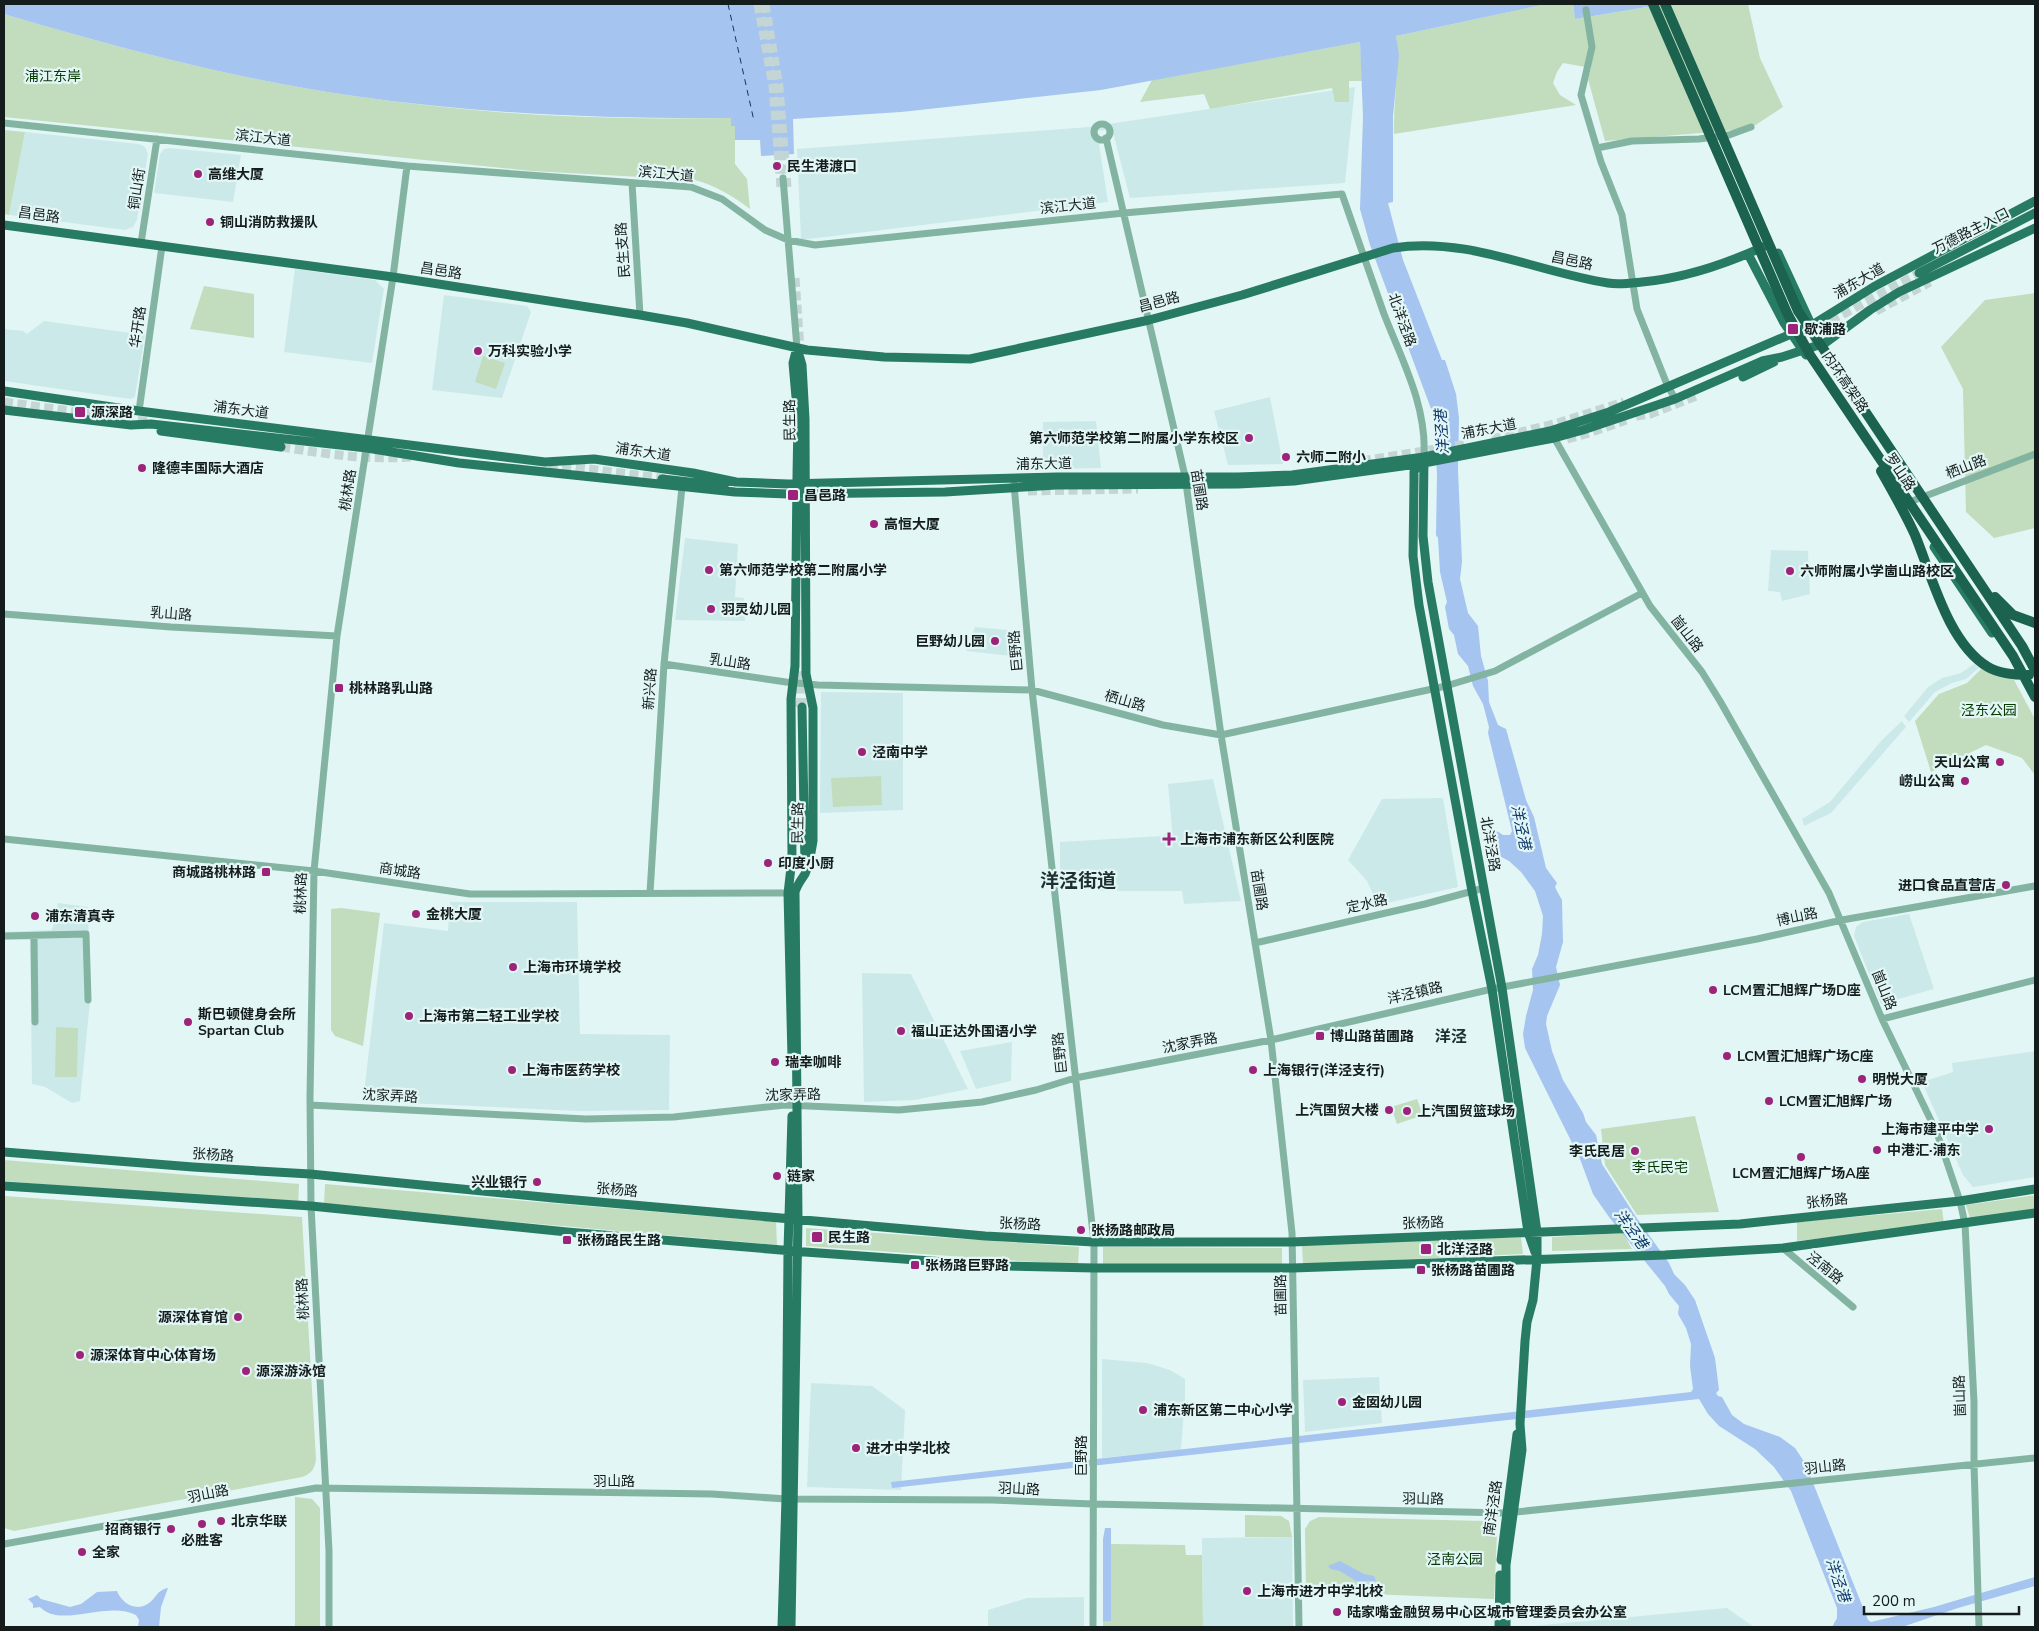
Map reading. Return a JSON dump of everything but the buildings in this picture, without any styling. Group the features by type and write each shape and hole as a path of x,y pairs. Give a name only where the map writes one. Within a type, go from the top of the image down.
{"highway":[{"name":"内环高架路","path":"1654,4 1806,353 2014,656 2035,696"},
{"name":"内环高架路","path":"1665,4 1798,311 2022,646 2035,670"},
{"path":"1806,353 1896,496 1949,618 1963,643 1988,667 2005,674 2035,675"},
{"path":"1978,581 2013,615 2035,623"}],"main road":[{"name":"浦东大道","path":"1552,434 1668,387 1812,324 1876,286 2035,201"},
{"name":"万德路主入口","path":"1919,273 2035,213"},
{"name":"昌邑路","path":"4,225 393,277 687,322 798,348 884,357 970,359 1149,320 1284,282 1393,248 1431,245 1470,251 1610,283 1684,276 1720,265 1773,242"},
{"name":"浦东大道","path":"4,410 131,425 151,424 545,462 594,460 694,473 736,482 801,484 1013,483 1186,480 1292,474 1425,460 1552,434 1583,430 1675,399 1762,362 1806,353 1825,343 1870,310 1899,292 2035,228"},
{"name":"罗山路","path":"1773,242 1812,324 1858,396 2025,644 2035,663"},
{"name":"罗山路","path":"1748,254 1790,334 1806,353 1975,610 2011,658 2035,704"},
{"name":"民生路","path":"791,1627 790,1499 795,1105 792,683 795,666 805,419 802,365 798,348"},
{"path":"1699,395 1782,358"},
{"name":"浦东大道","path":"4,391 368,444 459,463 682,488 801,493 945,492 1013,483"},
{"path":"131,425 173,433 281,447"},
{"path":"173,433 190,429"},
{"name":"北洋泾路","path":"1425,460 1423,536 1428,582 1502,988 1533,1232"},
{"name":"北洋泾路","path":"1425,460 1414,481 1413,556 1419,605 1433,689 1492,989 1537,1259"},
{"path":"609,468 736,482"},
{"name":"民生路","path":"792,893 806,872 813,840 813,708 808,684 801,493"},
{"path":"792,859 797,834 799,707 806,872"},
{"name":"张杨路","path":"4,1152 310,1174 543,1197 985,1236 1094,1242 1292,1242 1740,1224 1960,1201 2035,1189"},
{"path":"4,1186 311,1206 567,1232 1001,1266 1094,1268 1293,1268 1665,1255 1783,1248 2035,1213"},
{"name":"南洋泾路","path":"1506,1627 1506,1565 1516,1439 1520,1424 1527,1322 1533,1300 1537,1259"},
{"name":"民生路","path":"782,1627 790,1499"},
{"name":"南洋泾路","path":"1499,1627 1500,1567 1510,1513"}],"street":[{"path":"1586,10 1592,47 1581,95 1597,148 1622,215 1636,309 1668,387 1675,399"},
{"name":"滨江大道","path":"4,123 407,166 691,187 722,199 765,230 788,240 815,245 1124,213 1342,194"},
{"path":"1597,148 1632,141 1699,139 1722,136 1751,127"},
{"name":"苗圃路","path":"1106,138 1186,480 1221,736 1271,1040 1292,1242 1300,1627"},
{"name":"铜山街","path":"141,243 157,139"},
{"name":"桃林路","path":"328,1627 329,1551 310,1174 314,871 337,636 393,277 407,166"},
{"name":"民生路","path":"783,178 798,348"},
{"name":"民生支路","path":"632,183 640,315"},
{"name":"北洋泾路","path":"1342,194 1384,313 1419,404 1424,427 1425,460"},
{"name":"华开路","path":"139,411 162,246"},
{"name":"崮山路","path":"1552,434 1642,593 1672,636 1702,672 1720,701 1830,894 1882,1019 1938,1133 1966,1224 1974,1402 1979,1627"},
{"name":"栖山路","path":"1905,504 2035,454"},
{"name":"巨野路","path":"1013,483 1032,690 1094,1242 1093,1627"},
{"name":"新兴路","path":"650,893 664,664 682,488"},
{"name":"栖山路","path":"792,683 1032,690 1163,725 1221,736 1446,686 1495,671 1642,593"},
{"name":"乳山路","path":"4,614 171,627 337,636"},
{"name":"乳山路","path":"664,664 792,683"},
{"name":"商城路","path":"4,839 314,871 470,894 792,893"},
{"name":"博山路","path":"1565,975 1757,939 1842,920 2035,886"},
{"name":"定水路","path":"1255,942 1425,904 1484,888"},
{"path":"4,936 86,934 88,1000"},
{"path":"34,936 35,1022"},
{"name":"洋泾镇路","path":"1271,1040 1492,989 1565,975"},
{"path":"1882,1019 2035,980"},
{"name":"沈家弄路","path":"310,1105 586,1119 674,1117 795,1105 899,1110 982,1102 1036,1090 1075,1078 1271,1040"},
{"name":"泾南路","path":"1783,1248 1853,1307"},
{"name":"羽山路","path":"4,1544 307,1488 325,1487 712,1494 790,1499 992,1500 1510,1513 2035,1458"}],"shaded area":[{"path":"1355,87 1345,183 1130,198 1112,129 1097,131 1108,202 801,240 797,149 1089,127"},
{"path":"25,132 139,144 145,147 148,154 137,220 133,227 125,230 9,215"},
{"path":"164,149 241,155 233,202 154,193 160,154"},
{"path":"295,269 375,280 384,289 372,363 284,352"},
{"name":"万科实验小学","path":"444,295 527,306 531,312 502,398 432,390"},
{"path":"44,321 145,335 135,397 130,399 4,381 4,329 23,331 27,334"},
{"name":"第六师范学校第二附属小学东校区","path":"1270,397 1283,464 1228,465 1214,411"},
{"path":"1096,421 1101,468 1043,469 1043,422"},
{"name":"第六师范学校第二附属小学","path":"685,538 738,544 735,597 744,598 745,621 675,620"},
{"name":"六师附属小学崮山路校区","path":"1771,550 1808,551 1810,594 1782,601 1780,592 1768,591"},
{"name":"巨野幼儿园","path":"975,627 1019,631 1021,657 966,651"},
{"path":"1974,664 1979,668 1966,679 1952,683 1935,692 1909,722 1904,716 1928,687 1942,678 1961,673"},
{"name":"泾南中学","path":"821,692 903,693 903,810 820,813"},
{"path":"1902,721 1906,727 1831,813 1804,826 1802,819 1830,802 1882,740"},
{"name":"上海市浦东新区公利医院","path":"1213,779 1241,901 1184,904 1182,891 1097,891 1094,872 1060,870 1060,842 1162,836 1172,830 1168,784"},
{"path":"1443,798 1458,887 1378,905 1367,881 1348,860 1382,799"},
{"path":"450,902 577,902 580,1034 670,1035 669,1110 579,1111 363,1101 384,923 448,931"},
{"path":"58,903 88,907 90,1002 80,1101 72,1103 45,1087 32,1084 30,940 4,940 4,932 52,930"},
{"path":"1909,914 1934,989 1881,1004 1854,936 1856,927 1863,922"},
{"name":"福山正达外国语小学","path":"862,973 911,974 968,1089 915,1100 864,1102"},
{"path":"1012,1042 1011,1081 976,1089 960,1051"},
{"name":"上海市建平中学","path":"2035,1051 2035,1177 1973,1187 1963,1175 1922,1082 1953,1072 1952,1063"},
{"name":"浦东新区第二中心小学","path":"1102,1359 1147,1363 1170,1370 1185,1379 1181,1450 1102,1458"},
{"name":"金囡幼儿园","path":"1379,1377 1382,1423 1305,1432 1303,1380"},
{"name":"进才中学北校","path":"811,1383 872,1386 905,1410 901,1490 807,1487"},
{"name":"上海市进才中学北校","path":"1292,1537 1293,1627 1203,1627 1202,1538"},
{"path":"1084,1597 1084,1627 988,1627 988,1610 1027,1598"},
{"path":"1727,1608 1754,1627 1521,1627"}],"green space":[{"path":"1547,4 1573,4 1575,19 1665,4 1748,4 1760,58 1783,107 1754,126 1737,130 1605,141 1588,79 1591,68 1563,63 1553,83 1560,95 1576,105 1394,134 1397,61 1396,36"},
{"name":"浦江东岸","path":"4,14 90,39 221,72 354,96 422,105 526,114 642,118 731,118 735,126 735,164 747,179 750,209 724,192 695,180 532,171 4,117"},
{"path":"1360,42 1362,81 1349,81 1349,102 1335,102 1332,88 1210,109 1204,94 1140,102 1152,80"},
{"path":"4,130 25,132 9,215 4,214"},
{"path":"204,286 254,294 254,338 190,329"},
{"path":"2035,293 2035,528 1994,538 1966,512 1963,389 1941,347 1985,300"},
{"path":"483,356 505,363 496,389 475,382"},
{"name":"泾东公园","path":"1981,669 2014,680 2035,719 2035,775 2022,758 1986,745 1931,772 1915,721 1939,694 1967,683"},
{"path":"881,776 882,805 833,807 831,778"},
{"path":"341,908 380,913 363,1046 335,1036 331,1030 331,909"},
{"path":"56,1027 78,1028 77,1077 55,1077"},
{"name":"上汽国贸篮球场","path":"1417,1099 1423,1115 1397,1124 1391,1107"},
{"name":"李氏民宅","path":"1695,1116 1719,1212 1637,1215 1605,1165 1601,1129"},
{"path":"4,1160 299,1184 298,1206 4,1181"},
{"path":"325,1184 776,1222 777,1245 324,1205"},
{"path":"2035,1195 2035,1209 1970,1218 1966,1205"},
{"path":"4,1196 302,1217 316,1459 312,1471 302,1477 14,1531 4,1528"},
{"path":"1942,1209 1944,1224 1797,1241 1797,1222"},
{"path":"806,1228 1079,1247 1078,1265 806,1246"},
{"path":"1623,1233 1632,1249 1552,1251 1552,1237"},
{"path":"1521,1237 1523,1254 1303,1264 1302,1245"},
{"path":"1103,1247 1282,1248 1282,1268 1103,1265"},
{"path":"295,1497 312,1499 320,1508 320,1627 295,1627"},
{"path":"1245,1515 1281,1516 1289,1521 1292,1537 1245,1537"},
{"name":"泾南公园","path":"1319,1517 1485,1521 1490,1523 1495,1527 1497,1534 1494,1599 1343,1593 1306,1594 1305,1529 1310,1521"},
{"path":"1111,1544 1185,1545 1186,1555 1202,1555 1203,1627 1103,1627 1103,1621 1111,1621"}],"water":[{"name":"洋泾港","path":"4,4 1547,4 1396,36 1399,55 1393,116 1393,202 1388,203 1403,260 1442,360 1445,360 1456,394 1459,418 1458,470 1462,562 1460,579 1468,613 1478,626 1481,656 1488,681 1489,702 1498,725 1506,729 1526,800 1534,817 1546,868 1557,883 1555,887 1562,900 1563,942 1556,967 1560,985 1547,1016 1546,1024 1552,1051 1563,1080 1583,1113 1586,1122 1596,1135 1602,1164 1636,1217 1669,1263 1674,1274 1685,1285 1695,1300 1715,1358 1719,1390 1716,1393 1722,1397 1732,1415 1744,1424 1780,1437 1795,1448 1805,1463 1868,1620 1871,1622 1934,1607 2035,1577 2035,1586 1958,1608 1902,1627 1832,1627 1837,1618 1837,1608 1791,1491 1774,1467 1755,1449 1719,1426 1708,1414 1699,1399 892,1488 891,1482 1691,1392 1693,1389 1690,1366 1691,1344 1686,1328 1678,1314 1679,1306 1593,1194 1580,1159 1525,1048 1523,1034 1533,990 1532,969 1538,955 1543,916 1535,891 1521,872 1509,861 1488,850 1483,822 1503,835 1510,835 1512,831 1488,733 1489,727 1483,704 1473,686 1468,666 1458,654 1454,635 1449,629 1445,607 1447,602 1440,572 1438,538 1436,535 1437,474 1433,414 1370,245 1360,209 1363,117 1360,42 1101,90 901,112 793,119 794,154 761,156 760,140 735,140 735,126 731,126 731,118 636,118 495,111 401,102 309,89 221,72 90,39 4,14"},
{"path":"1573,4 1665,4 1575,19"},
{"path":"1105,1528 1111,1528 1111,1621 1103,1621 1103,1539"},
{"path":"1340,1561 1364,1574 1374,1576 1376,1581 1356,1581 1328,1566"},
{"path":"168,1588 161,1607 159,1627 138,1627 139,1620 136,1615 125,1611 72,1615 49,1613 40,1607 33,1608 33,1604 28,1599 37,1595 41,1599 70,1607 81,1604 97,1592 117,1591 128,1604 141,1607 150,1603 161,1591"}],"ferry route":[{"path":"728,4 754,121"}],"tunnel":[{"path":"758,4 773,86 781,187"},
{"path":"765,4 779,87 787,187"},
{"path":"1806,332 1827,323 1919,273"},
{"path":"795,278 800,349"},
{"path":"1876,311 1930,282"},
{"path":"1799,347 1836,333"},
{"path":"1636,416 1650,414 1699,395"},
{"path":"4,402 150,422"},
{"path":"1492,439 1558,423 1624,402"},
{"path":"1567,439 1626,420"},
{"path":"1362,461 1467,444"},
{"path":"281,447 361,457 411,457"},
{"path":"549,464 668,479"},
{"path":"1028,491 1138,489"},
{"path":"802,667 802,707"},
{"path":"796,684 796,707"}],"place":[{"name":"民生港渡口","path":"777,166"},
{"name":"高维大厦","path":"198,174"},
{"name":"铜山消防救援队","path":"210,222"},
{"name":"歇浦路","path":"1793,329"},
{"name":"万科实验小学","path":"478,351"},
{"name":"源深路","path":"80,412"},
{"name":"第六师范学校第二附属小学东校区","path":"1249,438"},
{"name":"六师二附小","path":"1286,457"},
{"name":"隆德丰国际大酒店","path":"142,468"},
{"name":"昌邑路","path":"793,495"},
{"name":"高恒大厦","path":"874,524"},
{"name":"第六师范学校第二附属小学","path":"709,570"},
{"name":"六师附属小学崮山路校区","path":"1790,571"},
{"name":"羽灵幼儿园","path":"711,609"},
{"name":"巨野幼儿园","path":"995,641"},
{"name":"桃林路乳山路","path":"339,688"},
{"name":"泾南中学","path":"862,752"},
{"name":"天山公寓","path":"2000,762"},
{"name":"崂山公寓","path":"1965,781"},
{"name":"上海市浦东新区公利医院","path":"1169,839"},
{"name":"印度小厨","path":"768,863"},
{"name":"商城路桃林路","path":"266,872"},
{"name":"进口食品直营店","path":"2006,885"},
{"name":"金桃大厦","path":"416,914"},
{"name":"浦东清真寺","path":"35,916"},
{"name":"上海市环境学校","path":"513,967"},
{"name":"LCM置汇旭辉广场D座","path":"1713,990"},
{"name":"上海市第二轻工业学校","path":"409,1016"},
{"name":"斯巴顿健身会所 Spartan Club","path":"188,1022"},
{"name":"福山正达外国语小学","path":"901,1031"},
{"name":"博山路苗圃路","path":"1320,1036"},
{"name":"LCM置汇旭辉广场C座","path":"1727,1056"},
{"name":"瑞幸咖啡","path":"775,1062"},
{"name":"上海市医药学校","path":"512,1070"},
{"name":"上海银行(洋泾支行)","path":"1253,1070"},
{"name":"明悦大厦","path":"1862,1079"},
{"name":"LCM置汇旭辉广场","path":"1769,1101"},
{"name":"上汽国贸大楼","path":"1389,1110"},
{"name":"上汽国贸篮球场","path":"1407,1111"},
{"name":"上海市建平中学","path":"1989,1129"},
{"name":"中港汇·浦东","path":"1877,1150"},
{"name":"李氏民居","path":"1635,1151"},
{"name":"LCM置汇旭辉广场A座","path":"1801,1157"},
{"name":"链家","path":"777,1176"},
{"name":"兴业银行","path":"537,1182"},
{"name":"张扬路邮政局","path":"1081,1230"},
{"name":"民生路","path":"817,1237"},
{"name":"张杨路民生路","path":"567,1240"},
{"name":"北洋泾路","path":"1426,1249"},
{"name":"张杨路巨野路","path":"915,1265"},
{"name":"张杨路苗圃路","path":"1421,1270"},
{"name":"源深体育馆","path":"238,1317"},
{"name":"源深体育中心体育场","path":"80,1355"},
{"name":"源深游泳馆","path":"246,1371"},
{"name":"金囡幼儿园","path":"1342,1402"},
{"name":"浦东新区第二中心小学","path":"1143,1410"},
{"name":"进才中学北校","path":"856,1448"},
{"name":"北京华联","path":"221,1521"},
{"name":"必胜客","path":"202,1524"},
{"name":"招商银行","path":"171,1529"},
{"name":"全家","path":"82,1552"},
{"name":"上海市进才中学北校","path":"1247,1591"},
{"name":"陆家嘴金融贸易中心区城市管理委员会办公室","path":"1337,1612"}],"district":[{"name":"洋泾街道","path":"1078,881"},
{"name":"洋泾","path":"1451,1037"}]}
